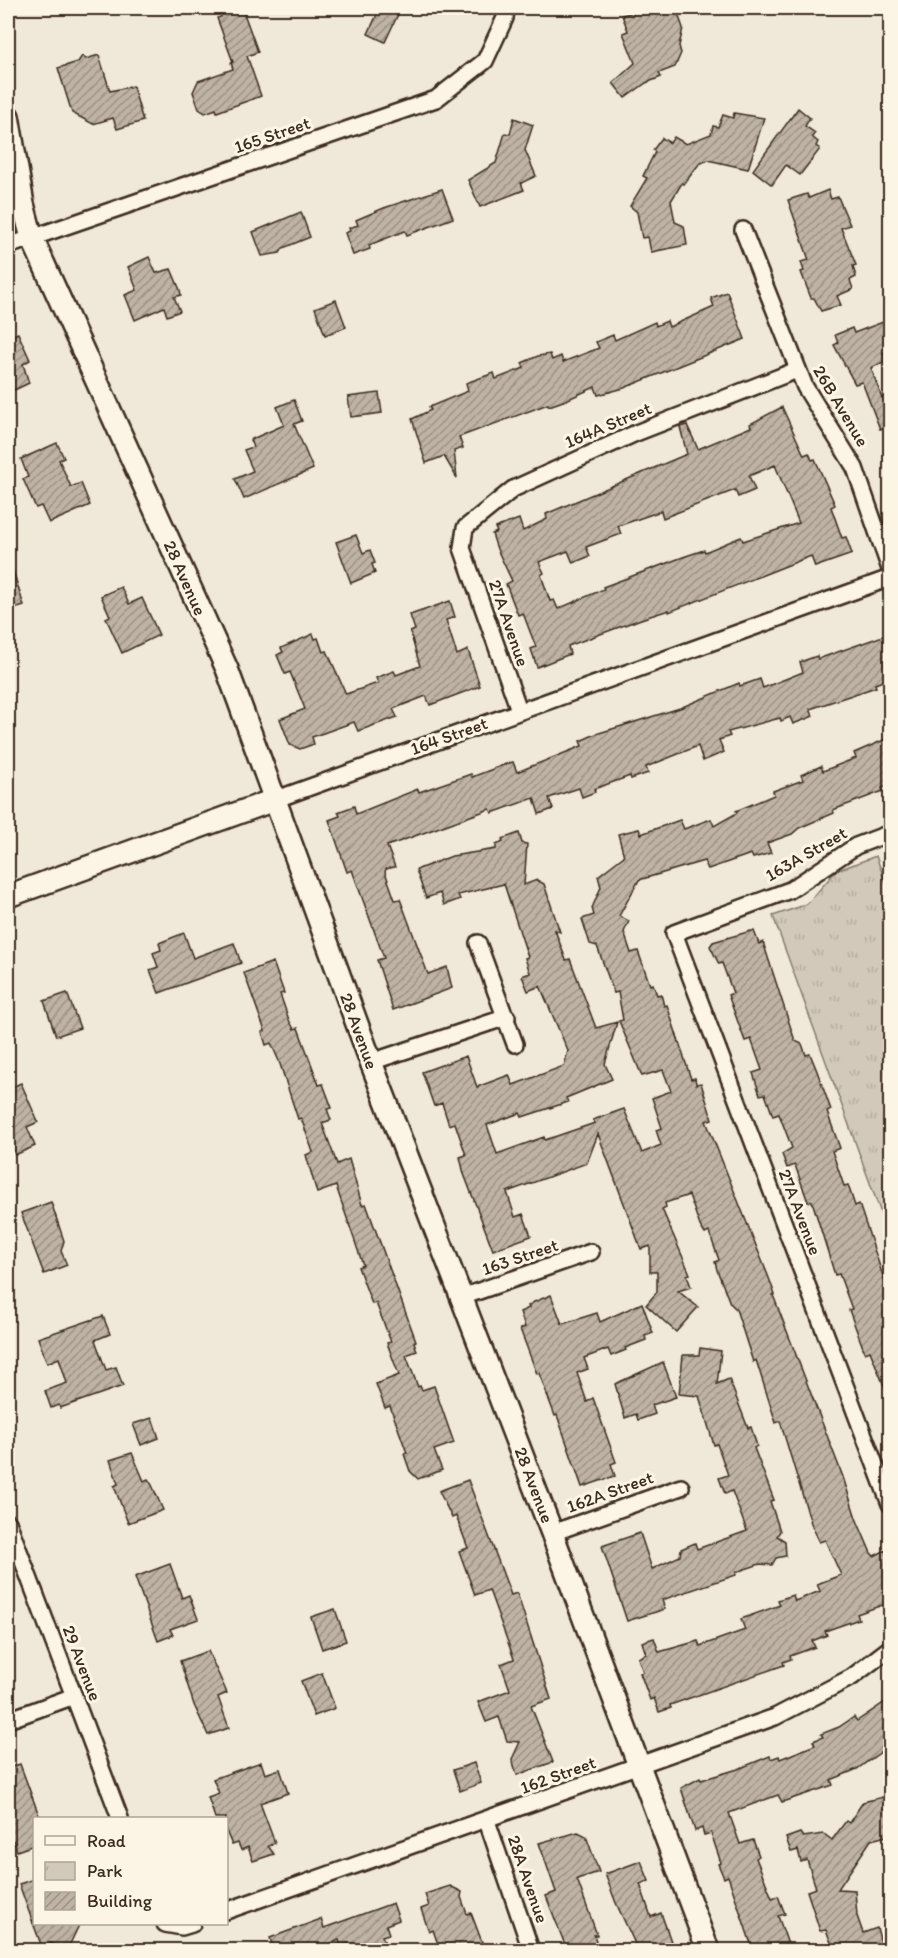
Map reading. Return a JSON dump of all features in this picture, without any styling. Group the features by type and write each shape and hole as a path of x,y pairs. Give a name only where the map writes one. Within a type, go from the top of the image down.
{"street":[{"name":"165 Street","path":"8,246 436,99 484,61 505,18 506,8"},
{"name":"28 Avenue","path":"8,116 23,204 32,238 227,669 371,1062 552,1533 708,1950"},
{"name":"26B Avenue","path":"743,230 797,370 855,468 891,569"},
{"name":"164A Street","path":"462,548 465,528 513,489 636,433 797,370"},
{"name":"27A Avenue","path":"462,548 519,710"},
{"name":"164 Street","path":"8,896 519,710 891,578"},
{"name":"163A Street","path":"674,933 790,890 856,846 891,833"},
{"name":"27A Avenue","path":"674,933 891,1504"},
{"path":"478,943 515,1044"},
{"path":"371,1062 507,1017"},
{"name":"163 Street","path":"462,1297 591,1252"},
{"name":"162A Street","path":"552,1533 681,1487"},
{"name":"29 Avenue","path":"8,1521 120,1817"},
{"name":"162 Street","path":"228,1910 487,1821 775,1717 852,1677 891,1648"},
{"path":"8,1720 74,1696"},
{"name":"28A Avenue","path":"487,1821 531,1950"},
{"path":"171,1925 182,1927 187,1925"}],"green space":[{"path":"876,856 890,895 890,1238 773,916 807,904 836,871"}],"building":[{"path":"221,8 242,8 258,52 247,56 261,96 217,112 216,109 205,113 199,109 193,92 198,81 233,69 231,63 233,62 217,18 221,17"},
{"path":"380,8 401,8 385,42 368,34"},
{"path":"628,8 651,8 653,13 676,8 683,28 679,46 681,53 675,67 659,73 661,77 646,83 625,98 613,83 635,63 623,33 628,31 622,15 630,13"},
{"path":"99,55 110,91 133,86 143,121 117,129 113,118 93,124 72,113 58,68 78,62 82,56 86,59"},
{"path":"798,108 810,118 805,126 815,133 812,137 818,142 816,146 820,149 800,175 786,165 772,185 753,170"},
{"path":"734,113 764,118 748,169 708,160 699,164 684,184 682,183 671,201 675,222 684,226 687,245 651,252 648,237 642,238 637,212 630,206 647,178 643,176 655,152 653,150 662,138 670,143 674,137 686,144 711,134 713,126 718,127 723,115 733,118"},
{"path":"514,118 533,125 525,150 536,176 521,183 524,190 480,207 468,180 496,163 505,133 510,134"},
{"path":"442,189 453,218 407,235 405,231 369,245 370,249 353,255 345,233 350,231 349,228 358,225 356,220"},
{"path":"828,190 831,199 838,197 850,225 841,228 856,265 853,266 856,277 850,280 853,289 837,296 841,305 821,311 814,298 811,298 801,272 804,271 801,262 809,260 788,200 807,194 809,198"},
{"path":"301,212 310,237 283,248 280,253 262,256 253,232"},
{"path":"149,257 156,273 171,269 180,290 181,295 174,297 180,311 167,316 164,307 135,320 125,295 137,290 128,267"},
{"path":"727,292 745,339 624,388 598,395 595,387 566,400 549,406 548,404 459,437 463,448 454,451 457,478 444,456 426,463 412,419 431,410 429,407 468,391 466,383 494,373 496,379 524,368 522,363 538,356 550,354 552,360 561,356 563,362 599,348 596,342 613,335 615,340 655,322 656,326 667,321 669,327 714,307 711,298"},
{"path":"336,300 346,327 325,335 315,308"},
{"path":"883,322 889,338 886,339 890,350 883,353 886,361 871,368 882,398 891,394 891,426 880,429 862,382 855,384 834,345 838,343 835,335 852,328 854,333"},
{"path":"18,333 30,360 23,364 29,383 8,393 8,337"},
{"path":"379,393 382,413 351,417 348,397"},
{"path":"294,400 302,421 294,424 313,469 244,499 235,479 253,471 244,450 253,447 250,440 284,425 277,407"},
{"path":"782,407 804,455 809,453 812,460 815,459 835,505 831,507 842,538 846,537 852,554 815,567 811,556 669,612 669,610 641,619 568,646 570,654 537,667 531,649 536,647 523,613 518,615 506,584 512,581 492,534 497,532 495,528 519,519 523,531 547,519 546,514 687,454 680,427 687,425 698,449 751,427 750,424","holes":["775,465 799,523 743,541 741,537 705,552 704,550 683,557 603,587 604,589 558,609 554,600 550,601 541,575 544,573 539,562 568,551 573,563 590,556 586,547 621,534 618,526 661,511 663,518 735,490 738,497 755,490 749,476"]},
{"path":"57,443 64,458 59,460 71,487 81,483 90,505 49,523 41,506 36,508 23,479 28,477 21,459"},
{"path":"356,535 363,553 370,550 375,563 372,564 375,573 351,583 336,542"},
{"path":"11,564 24,606 8,611 8,565"},
{"path":"121,587 129,604 142,598 159,635 122,653 106,618 110,616 101,596"},
{"path":"450,601 455,617 446,620 457,655 468,650 480,686 430,705 426,696 393,709 397,717 358,731 354,722 312,737 314,744 300,749 290,745 280,719 305,709 290,672 285,674 277,655 283,652 281,648 313,634 315,639 318,638 323,652 327,651 346,694 378,683 376,678 394,671 396,675 420,666 410,632 415,630 410,615"},
{"path":"891,633 891,678 875,684 876,687 810,709 813,716 806,719 793,724 790,717 781,721 780,718 728,732 730,736 719,740 724,752 703,761 698,746 646,767 648,773 631,779 630,776 594,789 595,792 582,797 579,788 549,798 553,809 539,814 534,798 492,813 490,809 387,846 395,867 386,869 385,872 395,900 400,899 428,974 447,967 452,988 393,1010 377,960 384,958 352,870 347,872 329,820 340,816 338,812 354,806 356,814 418,789 419,792 471,774 472,777 513,762 517,772 582,746 580,741 596,734 680,708 739,683 740,686 760,679 763,688 803,672 800,662 817,656 818,659"},
{"path":"891,737 891,784 882,788 883,791 833,810 834,813 799,828 792,834 767,843 771,853 753,858 751,854 708,869 704,861 639,880 619,916 629,921 624,932 631,953 638,951 650,985 653,984 657,995 661,994 664,1006 667,1005 691,1079 695,1078 696,1084 701,1083 712,1119 706,1121 769,1278 775,1295 773,1295 843,1477 856,1518 871,1553 874,1556 886,1550 891,1560 891,1602 857,1614 859,1619 825,1631 827,1635 812,1641 815,1647 790,1656 791,1659 783,1662 784,1665 670,1705 671,1708 659,1712 654,1698 650,1700 640,1673 643,1672 638,1658 646,1654 642,1642 654,1638 659,1652 698,1641 700,1646 745,1630 741,1619 780,1605 778,1600 793,1595 795,1601 820,1591 817,1584 841,1575 825,1540 819,1542 811,1523 780,1421 776,1423 756,1360 753,1362 736,1309 730,1303 717,1270 715,1262 719,1260 709,1232 705,1234 700,1226 689,1195 665,1203 666,1207 662,1209 690,1274 687,1275 691,1287 678,1291 698,1307 676,1332 646,1305 657,1292 657,1272 650,1272 650,1246 641,1249 598,1134 587,1163 507,1192 515,1217 523,1214 531,1236 493,1250 464,1174 460,1157 466,1155 455,1123 449,1125 442,1103 434,1106 422,1072 466,1056 477,1087 509,1075 513,1085 564,1066 568,1051 540,986 528,991 522,976 530,973 525,958 528,957 504,884 458,895 460,899 444,905 440,893 426,898 416,870 452,856 496,849 496,845 503,842 502,839 519,833 522,843 527,844 524,885 537,880 544,884 560,932 555,930 566,960 570,959 596,1028 617,1022 605,1064 612,1079 566,1098 568,1102 522,1117 520,1113 487,1125 497,1154 544,1137 545,1140 595,1123 593,1120 624,1109 642,1153 661,1145 656,1130 662,1128 652,1098 671,1091 663,1070 642,1076 619,1021 623,1020 618,992 614,993 597,946 590,944 582,919 594,915 592,908 601,887 598,876 624,856 618,834 639,829 641,834 680,820 684,829 711,819 714,826 737,813 736,811 774,795 773,791 803,780 801,775 821,766 823,771 856,758 854,753"},
{"path":"754,931 759,944 763,942 795,1041 802,1044 806,1055 810,1054 817,1071 831,1110 827,1112 840,1148 832,1151 844,1186 848,1185 855,1206 859,1204 891,1300 891,1403 870,1351 865,1353 849,1310 852,1309 841,1279 839,1274 835,1275 812,1201 808,1202 795,1165 787,1168 782,1154 792,1148 779,1114 773,1116 765,1094 760,1095 753,1073 762,1070 751,1039 745,1041 728,995 733,993 722,963 719,964 710,946 713,942"},
{"path":"184,933 193,958 234,943 241,963 159,993 150,970 158,967 153,953 161,950 159,943"},
{"path":"273,962 284,993 280,994 289,1020 294,1029 298,1028 319,1085 323,1084 332,1108 327,1109 331,1120 322,1123 337,1164 349,1159 362,1205 366,1204 416,1341 414,1342 417,1351 406,1355 418,1387 420,1386 422,1390 434,1386 454,1443 434,1450 442,1470 418,1479 410,1471 404,1454 407,1453 390,1406 385,1408 376,1384 399,1375 387,1343 391,1342 376,1303 372,1304 358,1267 363,1265 336,1186 317,1193 306,1155 313,1152 301,1118 298,1119 279,1061 271,1043 266,1045 262,1032 265,1031 244,973"},
{"path":"67,993 80,1028 56,1036 44,1001"},
{"path":"21,1083 38,1122 27,1127 35,1146 15,1155 8,1137 8,1089"},
{"path":"51,1202 64,1241 61,1251 67,1265 44,1274 21,1213"},
{"path":"551,1295 562,1324 597,1313 600,1322 642,1303 653,1333 645,1336 646,1340 611,1356 608,1349 584,1358 588,1369 577,1373 587,1402 593,1398 616,1462 611,1464 615,1476 582,1487 557,1415 555,1416 520,1329 525,1327 520,1312 529,1308 528,1306 534,1302"},
{"path":"103,1316 110,1334 95,1340 106,1370 116,1367 123,1386 60,1408 59,1405 51,1408 45,1391 67,1383 59,1358 47,1363 38,1338"},
{"path":"700,1348 721,1351 717,1384 729,1379 748,1428 751,1427 757,1446 754,1448 774,1500 770,1501 780,1531 777,1536 785,1541 786,1556 776,1558 772,1565 760,1564 736,1572 736,1575 662,1600 665,1609 627,1621 602,1546 640,1533 652,1569 680,1556 681,1549 695,1543 697,1549 747,1531 732,1491 725,1494 719,1478 728,1475 717,1444 714,1445 699,1396 679,1394 683,1355 699,1355"},
{"path":"663,1362 676,1397 652,1405 655,1414 638,1420 636,1414 625,1418 615,1384"},
{"path":"152,1418 159,1438 141,1445 133,1424"},
{"path":"132,1453 144,1481 148,1479 152,1485 163,1510 128,1523 114,1486 118,1484 110,1460"},
{"path":"468,1480 511,1595 517,1593 551,1699 531,1706 553,1762 517,1775 512,1759 520,1742 507,1741 499,1717 486,1722 478,1702 510,1690 501,1664 514,1659 489,1590 475,1595 459,1551 468,1548 456,1516 452,1518 439,1491"},
{"path":"170,1564 182,1598 189,1595 198,1619 170,1629 173,1635 158,1641 135,1577"},
{"path":"335,1609 346,1641 322,1649 311,1617"},
{"path":"208,1651 227,1693 218,1697 229,1728 208,1735 194,1705 180,1661"},
{"path":"322,1673 335,1708 314,1716 301,1681"},
{"path":"891,1698 891,1764 881,1752 857,1769 831,1780 833,1785 782,1802 778,1795 729,1813 740,1844 753,1840 759,1856 756,1858 772,1898 778,1896 785,1914 778,1916 790,1950 753,1950 728,1876 724,1878 718,1864 721,1863 711,1833 704,1835 702,1828 695,1831 681,1788 700,1778 701,1780 738,1769 770,1756 771,1759 779,1756 780,1759 815,1745 813,1741 823,1737 821,1734 839,1727 854,1717 857,1721"},
{"path":"261,1762 265,1774 280,1769 288,1793 260,1803 275,1843 268,1846 274,1854 253,1861 248,1847 241,1850 238,1843 232,1845 228,1836 228,1817 215,1817 208,1797 219,1793 213,1779"},
{"path":"474,1763 481,1783 460,1791 453,1770"},
{"path":"20,1764 40,1817 33,1817 33,1845 17,1851 14,1841 8,1843 8,1768"},
{"path":"891,1795 891,1835 871,1840 838,1889 855,1890 857,1916 863,1933 877,1928 883,1950 834,1950 826,1930 820,1931 807,1891 816,1888 807,1860 801,1862 798,1850 791,1852 786,1838 800,1833 803,1837 824,1834 832,1840 846,1821 849,1823 863,1802"},
{"path":"578,1832 586,1836 599,1872 577,1879 597,1935 594,1935 599,1950 567,1950 546,1896 556,1892 539,1843"},
{"path":"641,1861 649,1881 640,1884 651,1917 661,1913 674,1950 638,1950 605,1874"},
{"path":"33,1879 33,1923 19,1884"},
{"path":"450,1886 462,1892 461,1897 467,1914 471,1913 485,1950 440,1950 433,1930 429,1932 421,1909 429,1906 425,1894"},
{"path":"393,1903 399,1920 386,1925 389,1934 382,1936 388,1950 351,1950 348,1943 341,1946 339,1940 315,1950 274,1950 270,1938 321,1919 324,1928"},
{"path":"34,1925 79,1925 69,1946 62,1949 51,1943 42,1947"}]}
